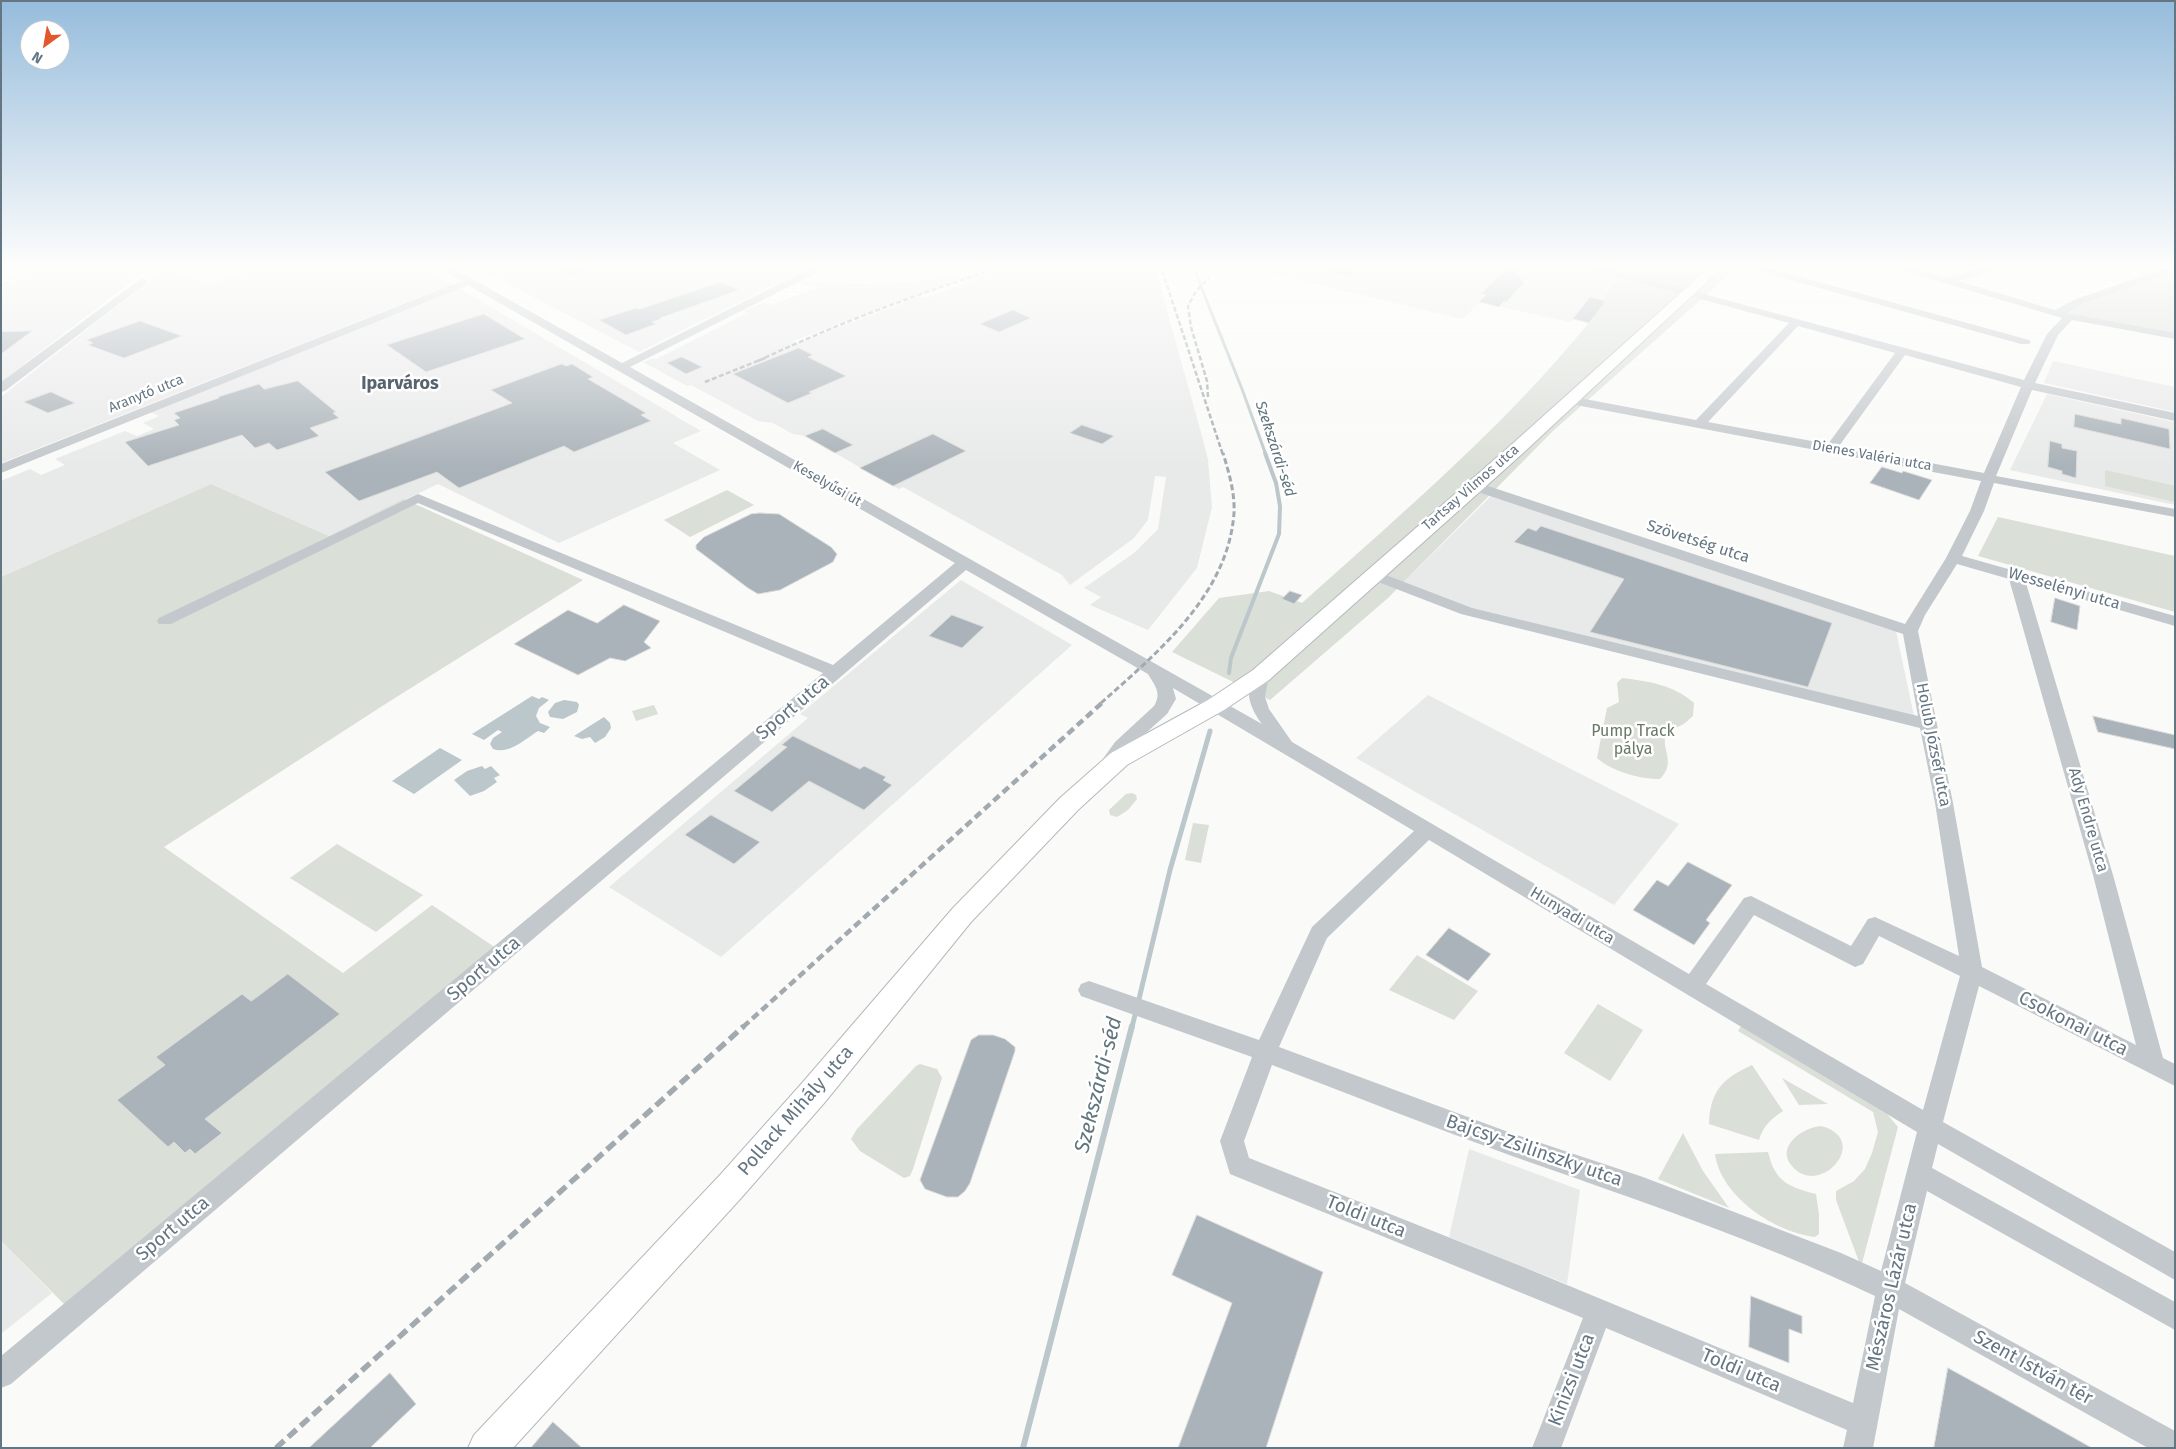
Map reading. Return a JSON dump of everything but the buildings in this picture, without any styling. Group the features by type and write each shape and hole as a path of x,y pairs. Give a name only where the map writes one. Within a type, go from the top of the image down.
{"main road":[{"name":"Tartsay Vilmos utca","path":"1216,705 1261,675 1644,332"},
{"name":"Pollack Mihály utca","path":"495,1445 731,1186 987,888 1103,772 1143,744 1216,705"}],"street":[{"path":"1,388 75,332"},
{"name":"Aranytó utca","path":"1,469 343,332"},
{"name":"Keselyűsi út","path":"559,332 1216,705"},
{"path":"622,367 692,332"},
{"path":"1699,424 1786,332"},
{"path":"1835,332 2028,385 2175,417"},
{"path":"1988,332 2025,342"},
{"path":"1910,631 1917,615 1954,558 1977,511 1989,477 2028,385 2055,332"},
{"path":"2151,332 2175,336"},
{"path":"1831,449 1903,350"},
{"name":"Dienes Valéria utca","path":"1569,400 2175,513"},
{"name":"Szövetség utca","path":"1474,486 1910,631"},
{"path":"165,621 418,498 835,672"},
{"name":"Wesselényi utca","path":"1954,558 2175,621"},
{"name":"Sport utca","path":"1,1374 965,563"},
{"path":"1373,575 1466,611 1928,724"},
{"name":"Ady Endre utca","path":"2016,576 2103,874 2153,1065"},
{"name":"Holub József utca","path":"1910,631 1944,804 1972,972 1930,1127"},
{"name":"Pollack Mihály utca","path":"1103,772 1121,746 1164,706 1167,693 1154,670"},
{"path":"1261,675 1256,697 1261,710 1290,749"},
{"name":"Hunyadi utca","path":"1216,705 1930,1127"},
{"name":"Toldi utca","path":"1427,830 1319,933 1265,1052 1232,1141 1240,1166 1599,1312 1861,1435"},
{"name":"Csokonai utca","path":"1692,987 1752,904 1855,958 1876,925 2175,1076"},
{"name":"Bajcsy-Zsilinszky utca","path":"1090,990 1265,1052 1495,1138 1643,1189 1841,1266 1890,1289"},
{"path":"1930,1127 2175,1267"},
{"name":"Mészáros Lázár utca","path":"1861,1435 1890,1289 1930,1127"},
{"path":"1918,1174 2175,1317"},
{"name":"Szent István tér","path":"1890,1289 2175,1447"},
{"name":"Kinizsi utca","path":"1546,1448 1599,1312"}],"shaded area":[{"path":"1,332 66,332 1,382"},
{"path":"84,332 332,332 1,463 1,397"},
{"path":"347,332 533,332 701,431 673,443 720,470 559,543 438,484 329,536 211,484 1,577 1,481 30,469 41,475 65,465 55,459 125,431 137,436 154,429 143,423 159,416 150,412"},
{"path":"600,332 680,332 639,352"},
{"path":"710,332 818,332 793,341 796,344 828,332 1173,332 1208,460 1212,507 1197,568 1148,630 1090,605 1101,597 1084,588 1134,553 1158,529 1166,477 1155,476 1148,520 1134,538 1070,585 1062,575 903,487 899,489 805,436 793,434 773,423 758,421 643,362 656,359"},
{"path":"2053,361 2175,387 2175,412 2044,383"},
{"path":"2047,394 2175,422 2175,505 2010,470"},
{"path":"1493,494 1896,631 1914,716 1462,606 1403,583"},
{"path":"961,580 1072,645 721,957 609,887 808,718 800,714"},
{"path":"1428,695 1679,824 1614,905 1356,758"},
{"path":"532,696 549,700 539,708 536,716 540,723 550,727 544,733 538,731 517,745 505,750 493,749 490,744 493,738 502,732 498,730 484,740 472,734"},
{"path":"564,700 577,702 579,705 577,712 563,719 550,717 548,712 555,703"},
{"path":"604,717 610,723 611,728 605,737 595,743 590,737 582,739 574,736"},
{"path":"440,748 462,760 414,794 392,781"},
{"path":"482,766 485,769 491,766 500,775 494,778 497,782 484,791 470,796 454,780 467,771"},
{"path":"1469,1149 1580,1190 1567,1284 1449,1237"},
{"path":"1,1241 52,1293 1,1334"}],"green space":[{"path":"1581,332 1665,332 1553,431 1388,598 1270,700 1172,652 1219,598 1269,591 1302,603 1461,459 1500,421"},
{"path":"2105,470 2175,486 2175,502 2105,486"},
{"path":"211,484 329,536 404,499 583,580 387,703 164,847 343,973 432,905 496,948 66,1306 1,1241 1,577"},
{"path":"727,490 754,505 690,537 664,520"},
{"path":"1998,517 2175,556 2175,612 1978,556"},
{"name":"Pump Track pálya","path":"1622,678 1651,682 1669,688 1694,703 1693,716 1682,725 1669,731 1666,736 1668,765 1660,779 1627,774 1603,763 1597,758 1607,708 1619,702 1617,683"},
{"path":"654,705 658,714 636,721 632,711"},
{"path":"1132,793 1136,795 1137,799 1128,810 1117,817 1110,815 1109,810 1126,794"},
{"path":"1193,823 1209,825 1201,863 1185,860"},
{"path":"337,844 423,895 376,932 290,878"},
{"path":"1417,955 1478,991 1454,1020 1389,990"},
{"path":"1598,1004 1643,1030 1610,1081 1564,1053"},
{"path":"1741,1026 1887,1114 1898,1127 1861,1267 1836,1200 1836,1191 1854,1181 1865,1169 1878,1132 1873,1112 1738,1031"},
{"path":"920,1064 937,1069 942,1078 913,1169 910,1176 904,1178 860,1151 851,1139 857,1129"},
{"path":"1752,1065 1783,1111 1768,1123 1759,1140 1709,1124 1712,1103 1720,1087 1733,1075"},
{"path":"1782,1078 1828,1104 1799,1105"},
{"path":"1821,1126 1836,1133 1842,1143 1842,1154 1836,1164 1827,1172 1815,1176 1803,1174 1792,1166 1788,1159 1789,1145 1799,1134"},
{"path":"1683,1133 1703,1171 1729,1208 1658,1179"},
{"path":"1768,1152 1775,1170 1784,1182 1798,1189 1816,1194 1819,1234 1815,1237 1783,1228 1752,1210 1728,1184 1719,1170 1715,1154"}],"waterway":[{"name":"Szekszárdi-séd","path":"1219,332 1266,455"},
{"name":"Szekszárdi-séd","path":"1229,673 1231,658 1279,534 1280,506 1276,483 1265,453"},
{"name":"Szekszárdi-séd","path":"1138,1003 1170,870 1210,731"},
{"name":"Szekszárdi-séd","path":"1132,1027 1136,1011"},
{"name":"Szekszárdi-séd","path":"1023,1448 1132,1026"}],"railway":[{"path":"762,359 824,332"},
{"path":"1182,332 1223,455"},
{"path":"1192,332 1207,381 1208,397"},
{"path":"705,382 762,359"},
{"path":"758,361 762,359"},
{"path":"1101,703 1167,642 1187,620 1219,570 1229,543 1234,513 1233,490 1223,453"},
{"path":"743,1027 1103,702"},
{"path":"276,1448 744,1026"}],"district":[{"name":"Iparváros","path":"400,384"}]}
